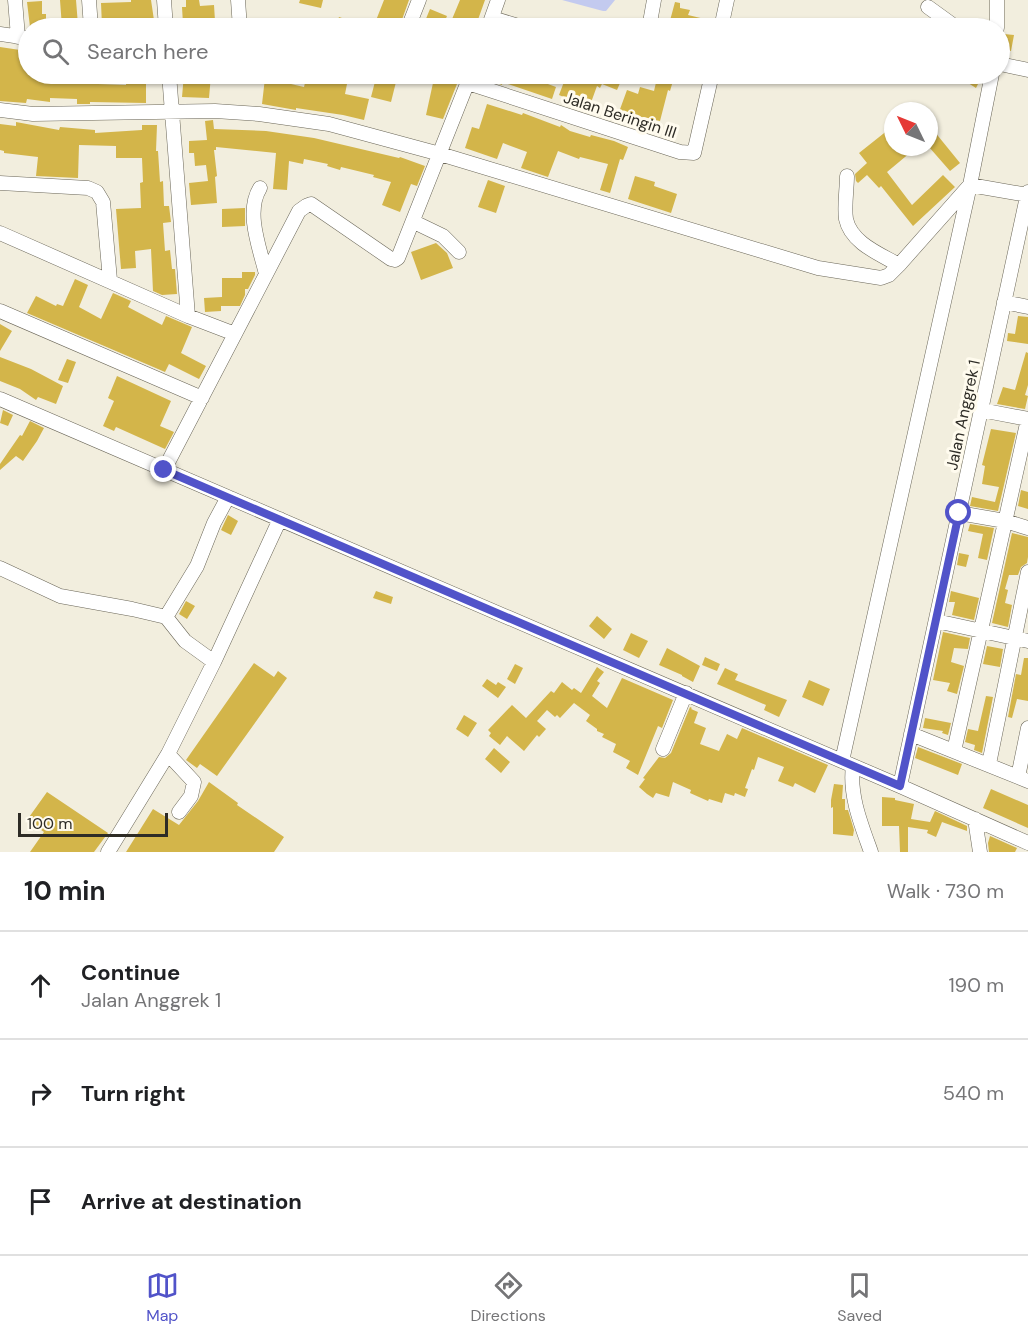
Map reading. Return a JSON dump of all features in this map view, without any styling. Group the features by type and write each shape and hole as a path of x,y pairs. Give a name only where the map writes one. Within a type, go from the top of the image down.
{"street":[{"path":"15,0 19,18"},
{"path":"89,0 90,18"},
{"path":"164,0 165,18"},
{"path":"238,0 239,18"},
{"path":"412,18 419,0"},
{"path":"492,18 498,0"},
{"path":"651,18 654,0"},
{"path":"723,18 727,0"},
{"path":"997,0 997,18"},
{"path":"928,7 943,18"},
{"path":"0,34 18,37"},
{"path":"1010,66 1028,70"},
{"path":"170,84 188,316"},
{"path":"164,470 299,211 311,204 395,260 398,258 468,84"},
{"name":"Jalan Beringin III","path":"487,84 668,148 694,153 709,84"},
{"path":"871,852 854,797 848,763 974,186 990,84"},
{"path":"0,110 33,114 215,111 297,119 358,131 440,154 818,268 881,278 889,275 974,186"},
{"path":"847,176 846,219 854,235 867,247 899,265"},
{"path":"0,183 88,188 97,192 103,202 110,280"},
{"path":"974,186 1024,194"},
{"path":"260,188 254,202 254,216 266,274"},
{"name":"Jalan Anggrek 1","path":"900,786 1004,302 1024,194"},
{"path":"414,222 442,236 459,252"},
{"path":"0,233 188,316 236,334"},
{"path":"1004,302 1028,307"},
{"path":"0,311 202,398"},
{"path":"0,399 686,693 1028,843"},
{"path":"954,751 1028,419 981,410"},
{"path":"166,617 197,566 228,497"},
{"path":"959,513 1028,528"},
{"path":"108,852 168,754 214,662 280,519"},
{"path":"0,568 60,596 166,617 185,641 214,662"},
{"path":"989,764 1022,640 1028,572"},
{"path":"936,621 1022,640"},
{"path":"663,749 686,693"},
{"path":"911,734 1023,779 1028,728"},
{"path":"168,754 194,783 191,796 179,812"},
{"path":"975,819 980,852"}],"water":[{"path":"562,0 615,0 606,11 603,11"}],"building":[{"path":"60,0 76,0 77,18 61,18"},
{"path":"131,0 151,0 154,18 102,18 101,3 131,2"},
{"path":"186,0 199,0 200,6 214,5 215,18 183,18 182,7 186,7"},
{"path":"300,0 323,0 321,8 299,3"},
{"path":"384,0 409,0 403,18 377,18"},
{"path":"460,0 485,0 479,18 452,18"},
{"path":"42,1 42,14 46,14 46,18 29,18 27,2"},
{"path":"675,2 680,3 680,8 690,10 688,15 700,18 671,18"},
{"path":"430,9 447,16 446,18 426,18"},
{"path":"1010,35 1014,35 1010,51"},
{"path":"0,47 18,50 18,84 146,84 146,103 90,102 90,104 77,104 77,99 50,98 50,102 27,99 26,103 0,101"},
{"path":"183,84 210,84 209,98 182,97"},
{"path":"264,84 291,84 304,87 305,84 347,84 345,94 369,99 364,120 262,104"},
{"path":"374,84 396,84 391,102 371,97"},
{"path":"433,84 457,84 443,119 426,115"},
{"path":"508,84 548,84 556,87 552,99"},
{"path":"563,84 602,84 600,88 597,86 589,108 559,95"},
{"path":"602,84 620,84 617,90"},
{"path":"656,84 672,84 670,91 668,90 660,121 619,112 627,90 638,94 640,87 654,91"},
{"path":"487,104 522,115 523,113 560,127 561,125 570,131 614,141 628,147 623,160 620,159 610,193 600,190 608,164 580,157 579,159 558,151 548,177 521,168 527,152 503,143 497,159 465,148 472,127 479,129"},
{"path":"213,120 214,129 266,131 314,138 400,157 425,166 417,186 411,184 400,212 382,205 391,182 373,177 374,175 341,167 340,170 327,166 328,164 304,159 303,164 289,161 287,190 273,189 276,153 216,147 214,150 217,203 191,205 189,183 208,181 206,165 195,166 194,153 189,153 189,141 207,140 205,121"},
{"path":"16,122 59,130 60,127 95,130 95,133 142,130 142,125 157,125 156,151 158,151 160,182 163,181 164,206 169,206 171,222 163,223 165,251 170,250 172,269 175,269 177,294 162,295 153,291 151,249 135,251 136,268 121,269 116,209 141,208 142,158 116,158 116,146 79,145 78,178 36,176 38,157 4,153 0,150 0,124 16,126"},
{"path":"884,133 884,156 906,156 887,172 912,205 943,175 955,187 913,226 881,186 879,188 867,175 858,183 856,181 855,174 867,163 859,153"},
{"path":"938,136 960,163 950,171 937,156"},
{"path":"635,176 655,182 654,186 677,194 671,213 628,199"},
{"path":"488,180 505,186 496,213 478,207"},
{"path":"245,208 245,226 222,227 222,209"},
{"path":"436,243 447,253 453,268 421,280 411,252"},
{"path":"242,272 255,272 255,275 248,289 245,289 240,306 221,306 221,311 205,312 204,298 222,297 222,278 242,278"},
{"path":"75,279 88,285 79,307 101,319 113,293 131,301 128,307 162,325 166,316 192,327 181,353 206,366 199,379 169,364 165,372 27,313 36,296 56,306 57,304 63,306"},
{"path":"1018,316 1028,317 1028,344 1007,341 1008,333 1015,334"},
{"path":"0,324 12,331 0,351"},
{"path":"1026,352 1028,353 1028,385 1025,395 1028,396 1025,409 997,404 1003,387 1015,390"},
{"path":"0,357 31,369 63,386 56,404 38,397 36,400 20,389 0,381"},
{"path":"67,359 76,362 68,383 58,380"},
{"path":"117,376 171,401 160,426 174,432 165,449 116,427 114,431 103,426 114,401 108,398"},
{"path":"3,410 13,415 8,426 0,423"},
{"path":"30,421 44,428 37,441 23,461 16,456 0,470 0,464 20,435 22,436"},
{"path":"991,429 1016,433 998,511 970,506 972,497 995,502 999,487 982,484 985,466 982,465"},
{"path":"1021,490 1028,492 1028,509 1018,506"},
{"path":"228,515 238,521 231,535 221,530"},
{"path":"970,524 994,528 987,560 978,558 983,534 968,531"},
{"path":"1012,533 1028,537 1028,557 1027,563 1021,567 1018,575 1009,575 1005,589 1008,590 1005,603 1012,605 1008,627 992,623"},
{"path":"959,553 969,555 966,567 957,565"},
{"path":"376,591 393,597 391,604 373,598"},
{"path":"951,591 979,598 974,620 952,615 955,602 949,602"},
{"path":"186,601 195,606 187,619 179,614"},
{"path":"597,616 612,629 604,639 589,626"},
{"path":"943,632 970,638 968,649 954,648 951,662 964,666 957,694 947,691 950,683 933,680"},
{"path":"631,633 648,641 639,658 623,650"},
{"path":"987,646 1003,649 1000,667 983,664"},
{"path":"667,648 700,666 693,682 659,665"},
{"path":"705,657 720,664 717,671 702,665"},
{"path":"1024,658 1028,658 1028,701 1017,699 1012,718 1008,717 1016,674 1021,675"},
{"path":"254,663 274,677 278,671 287,678 217,776 200,764 197,768 186,760"},
{"path":"515,664 523,668 515,684 507,679"},
{"path":"597,667 604,672 597,681 600,683 592,696 607,708 622,678 673,700 662,728 658,726 638,775 626,768 630,761 613,752 616,744 602,737 604,734 586,721 590,715 574,703 560,718 547,710 537,721 546,729 539,737 537,735 524,751 507,736 500,745 489,736 491,733 488,730 512,705 526,718 551,691 554,693 562,682 572,690 574,688 581,693"},
{"path":"725,668 738,674 735,680 787,700 779,717 764,710 766,705 717,684"},
{"path":"487,679 496,685 498,682 506,687 498,698 482,686"},
{"path":"809,680 830,689 823,706 802,697"},
{"path":"986,696 993,697 982,753 974,750 975,745 965,742 968,729 978,731"},
{"path":"690,707 698,712 694,723 706,728 700,744 719,751 727,734 737,739 742,728 828,765 815,793 795,783 793,787 778,781 784,767 758,757 745,788 748,789 745,797 735,793 734,796 725,793 722,803 709,799 708,801 673,782 669,797 656,793 653,798 647,794 639,787 645,779 643,778 659,757 665,758 671,753"},
{"path":"464,715 477,723 468,737 456,729"},
{"path":"925,718 951,723 948,735 942,733 943,731 923,728"},
{"path":"918,747 962,764 958,775 915,758"},
{"path":"494,748 510,762 501,773 485,759"},
{"path":"209,782 238,803 237,805 284,837 274,852 126,852 153,809 179,825 198,801"},
{"path":"834,784 843,785 842,799 845,799 845,810 848,810 854,830 853,836 833,834 831,800"},
{"path":"991,789 1028,805 1028,828 983,808"},
{"path":"47,792 108,833 94,852 30,852 44,832 27,820"},
{"path":"882,797 895,798 895,800 914,804 911,819 930,822 935,811 967,826 967,831 942,822 936,837 927,833 928,830 908,827 908,852 900,852 899,826 882,826"},
{"path":"990,836 1017,848 1015,852 989,852"}],"route":[{"path":"164,470 900,786 959,513"}]}
